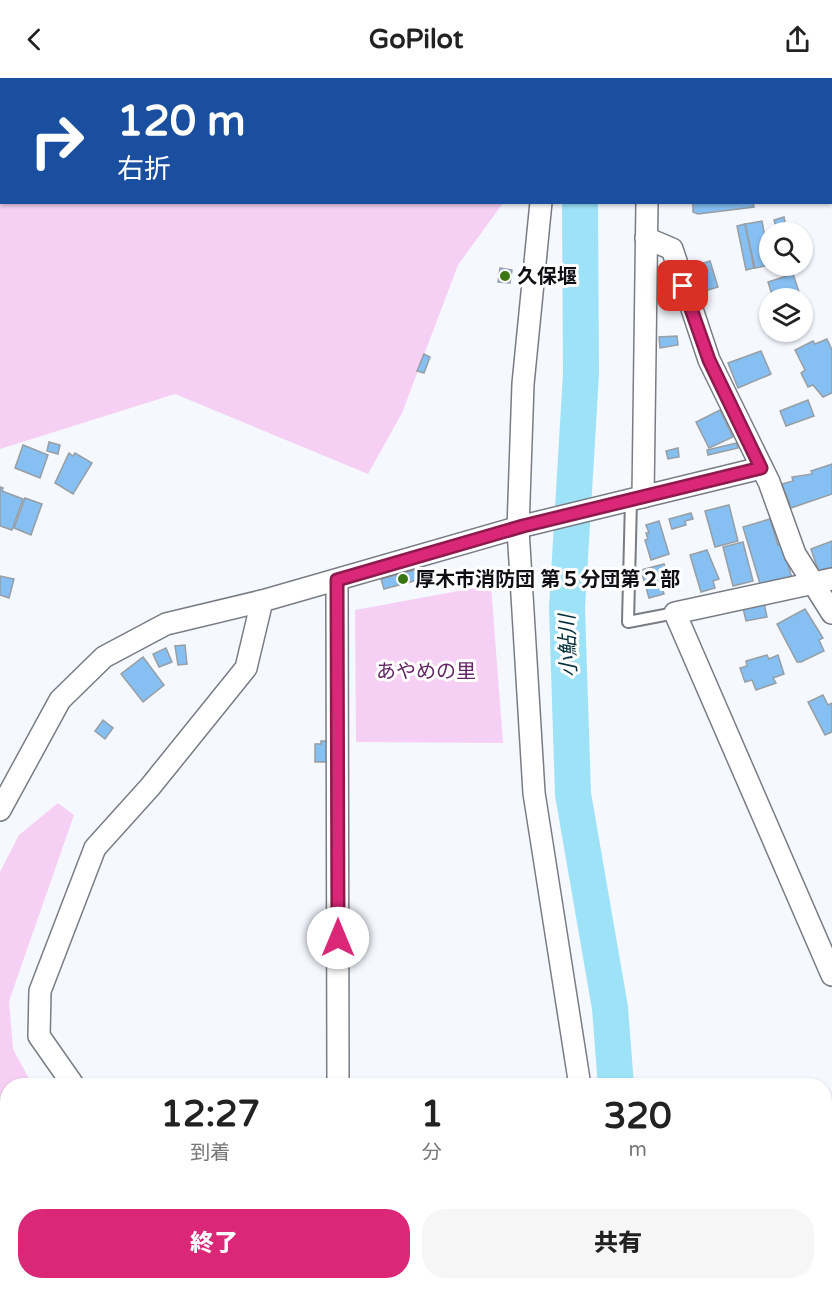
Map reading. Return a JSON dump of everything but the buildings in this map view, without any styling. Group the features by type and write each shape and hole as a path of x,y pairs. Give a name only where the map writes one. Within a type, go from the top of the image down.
{"street":[{"path":"541,204 523,384 520,527 534,793 579,1078"},
{"path":"633,500 647,204"},
{"path":"646,238 672,249 709,360 769,482 795,554 823,582 832,612"},
{"path":"0,810 60,700 104,657 166,624 262,601 520,527 761,468"},
{"path":"337,580 338,1078"},
{"path":"823,582 675,613 832,975"},
{"path":"68,1078 39,1036 40,991 95,848 150,787 246,668 262,601"}],"lane":[{"path":"633,500 628,622 675,613"}],"green space":[{"path":"0,204 502,204 458,265 402,413 368,474 175,394 0,449"},
{"name":"あやめの里","path":"491,585 503,743 356,742 355,610"},
{"path":"58,803 74,815 9,1001 13,1049 29,1078 0,1078 0,872 19,835"}],"waterway":[{"name":"小鮎川","path":"580,204 581,374 567,608 573,794 610,1008 615,1078"}],"place":[{"name":"久保堰","path":"505,276"},
{"name":"厚木市消防団 第５分団第２部","path":"403,579"}],"route":[{"path":"338,938 337,580 523,526 761,468 709,360 683,286"}]}
